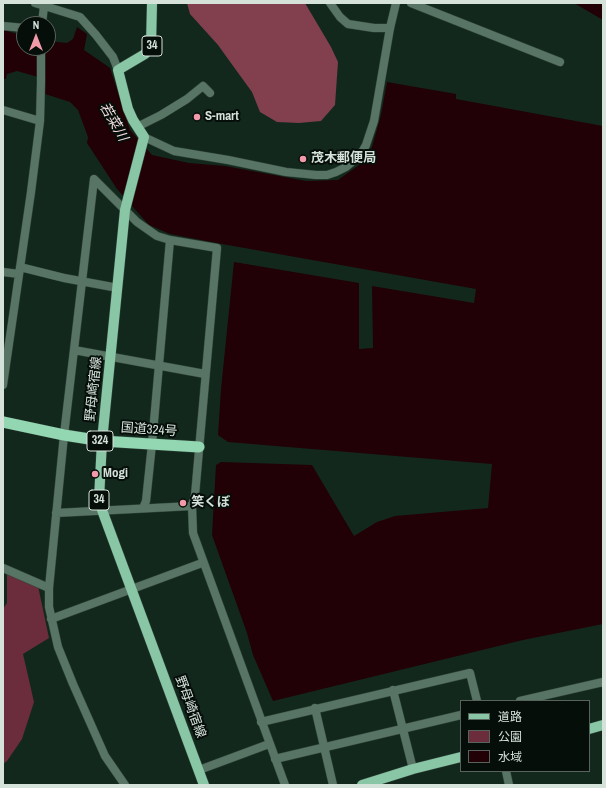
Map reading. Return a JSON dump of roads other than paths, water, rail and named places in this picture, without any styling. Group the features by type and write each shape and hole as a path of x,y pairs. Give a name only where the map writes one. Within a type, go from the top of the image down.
{"highway":[{"name":"国道324号","path":"3,422 64,435 102,441 199,447"}],"main road":[{"name":"34","path":"118,70 145,54 151,46 152,3"},
{"path":"118,70 128,109 144,137"},
{"name":"野母崎宿線","path":"144,137 125,210 102,441 99,499 204,785"},
{"path":"590,729 603,725"},
{"path":"362,785 413,769 460,757"}],"street":[{"path":"36,3 80,16 113,57 118,70"},
{"path":"330,3 340,17 348,24 374,28 390,28"},
{"path":"144,137 174,151 286,172 327,175 336,172 354,161 361,154 366,145 379,97 390,28 396,3"},
{"path":"411,3 560,62"},
{"path":"43,16 44,6"},
{"path":"3,26 16,27"},
{"path":"3,386 32,192 40,121 41,56"},
{"path":"137,127 161,115 187,99 203,86 210,93"},
{"path":"3,110 40,121"},
{"path":"125,785 106,756 72,684 58,647 51,619 49,588 64,435 94,179 137,222 157,236 170,240 217,248 195,495 192,506 193,534 202,563 285,785"},
{"path":"143,508 146,501 152,444 170,240"},
{"path":"3,272 20,271 118,288"},
{"path":"74,350 205,374"},
{"path":"56,513 192,506"},
{"path":"51,619 202,563"},
{"path":"3,568 49,588"},
{"path":"261,722 315,708 470,673 477,700"},
{"path":"524,700 603,683"},
{"path":"393,690 413,769"},
{"path":"315,708 333,785"},
{"path":"275,759 460,715"},
{"path":"199,770 269,744"},
{"path":"506,772 509,785"}],"water":[{"path":"574,3 603,3 603,20"},
{"name":"若菜川","path":"77,27 87,34 84,50 110,68 130,130 152,155 189,163 225,166 306,181 338,180 359,165 372,147 381,115 387,82 456,94 456,99 603,126 603,624 523,640 273,701 253,655 247,633 212,535 216,465 221,462 312,465 354,536 377,522 395,516 488,508 492,464 228,442 218,435 221,389 234,262 359,283 359,349 373,348 372,286 474,303 476,289 170,234 149,225 117,189 87,143 88,137 78,110 70,102 45,94 45,79 17,71 7,74 6,79 3,79 3,31 16,34 16,56 56,56 56,42 67,43 73,39"}],"place":[{"name":"S-mart","path":"197,117"},
{"name":"茂木郵便局","path":"303,159"},
{"name":"Mogi","path":"95,474"},
{"name":"笑くぼ","path":"183,503"}]}
